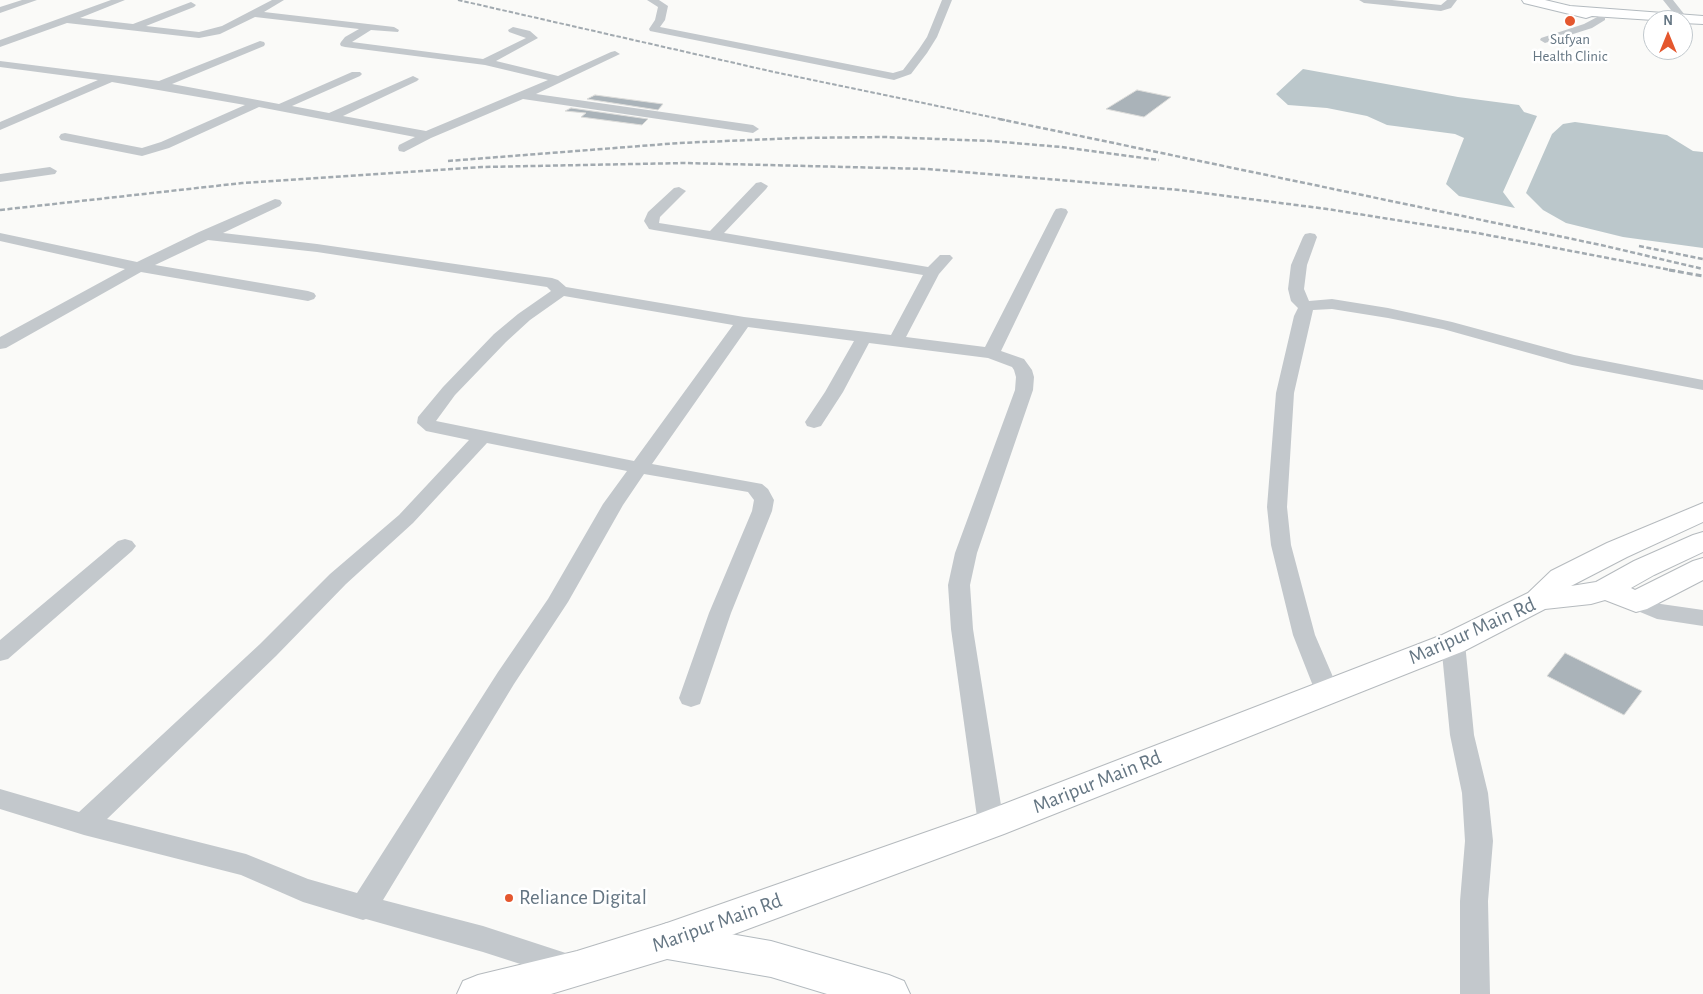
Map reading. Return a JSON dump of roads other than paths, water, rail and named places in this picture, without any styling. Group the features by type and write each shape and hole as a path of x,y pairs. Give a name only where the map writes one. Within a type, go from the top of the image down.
{"main road":[{"path":"1529,0 1643,27"},
{"path":"1568,10 1643,15"},
{"path":"1539,600 1562,578 1617,550 1703,512"},
{"name":"Maripur Main Rd","path":"478,994 577,969 668,941 991,824 1327,690 1453,643 1539,600 1591,594 1607,589 1644,568 1703,541"},
{"path":"1607,589 1636,602 1703,568"},
{"path":"668,941 771,959 890,994"}],"street":[{"path":"0,10 32,0"},
{"path":"0,44 120,0"},
{"path":"68,20 191,34 209,34 255,14 279,0"},
{"path":"652,0 662,6 660,20 654,29 894,77 907,72 923,52 932,37 947,0"},
{"path":"1364,0 1435,8 1445,7 1452,0"},
{"path":"1668,0 1676,10"},
{"path":"132,27 191,5"},
{"path":"255,14 394,30"},
{"path":"1545,40 1588,26 1601,18"},
{"path":"368,28 349,39 345,44 485,62 559,80"},
{"path":"485,62 533,38 526,33 513,30"},
{"path":"5,31 28,34"},
{"path":"160,86 260,44"},
{"path":"404,148 428,135 559,80 615,54"},
{"path":"0,64 112,78 333,116 428,135"},
{"path":"281,107 356,74"},
{"path":"0,126 112,78"},
{"path":"333,116 413,78"},
{"path":"520,95 753,128"},
{"path":"65,137 142,152 165,145 259,103"},
{"path":"0,178 50,171"},
{"path":"714,236 761,186"},
{"path":"679,191 653,215 651,221 654,226 932,272"},
{"path":"0,344 139,267 275,202"},
{"path":"992,353 1061,212"},
{"path":"204,235 316,248 552,284 562,291 744,322 992,353 1018,363 1025,377 1024,390 966,553 959,585 962,629 991,824"},
{"path":"0,237 139,267 308,296"},
{"path":"1306,307 1299,301 1296,289 1300,265 1310,237"},
{"path":"896,341 932,272 945,258"},
{"path":"562,291 512,326 449,391 427,417 426,423 433,426 638,467 756,488 761,493 764,500 762,511 720,613 691,698"},
{"path":"1327,690 1304,635 1281,545 1277,507 1285,393 1302,316 1306,307 1316,304 1332,304 1388,313 1446,326 1572,360 1703,385"},
{"path":"363,908 506,678 557,602 598,529 638,467 744,322"},
{"path":"814,422 834,392 864,337"},
{"path":"84,824 268,650 338,579 406,519 483,436"},
{"path":"0,653 125,546"},
{"path":"1636,602 1657,611 1703,618"},
{"path":"1453,643 1462,735 1475,793 1479,841 1474,901 1475,994"},
{"path":"0,799 84,824 246,865 303,890 363,908 483,939 577,969"}],"railway":[{"path":"458,0 774,72 1005,120"},
{"path":"999,119 1601,245 1703,269"},
{"path":"448,161 679,143 797,138 884,137 991,141 1061,147 1159,160"},
{"path":"0,210 242,183 482,167 685,163 927,169 1180,190 1327,209 1477,233 1676,271"},
{"path":"1639,246 1703,259"},
{"path":"1669,270 1703,276"}],"place":[{"name":"Sufyan Health Clinic","path":"1570,21"},
{"name":"Reliance Digital","path":"509,898"}]}
